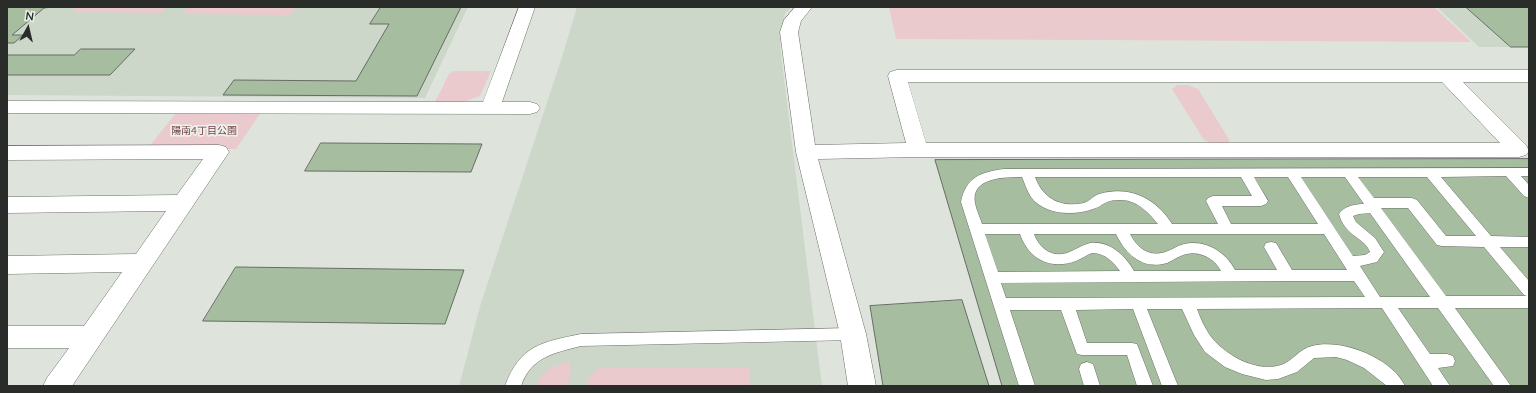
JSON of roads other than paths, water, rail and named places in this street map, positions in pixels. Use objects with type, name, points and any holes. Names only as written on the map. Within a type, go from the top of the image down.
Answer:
[{"type":"street","points":[[490,108],[527,7]]},
{"type":"street","points":[[804,7],[793,20],[789,32],[806,152],[853,334],[862,386]]},
{"type":"street","points":[[918,150],[896,76],[1529,76]]},
{"type":"street","points":[[806,152],[918,150],[1519,150],[1447,76]]},
{"type":"street","points":[[7,107],[530,108]]},
{"type":"street","points":[[7,153],[219,152],[57,386]]},
{"type":"street","points":[[7,204],[184,203]]},
{"type":"street","points":[[7,265],[142,263]]},
{"type":"street","points":[[7,337],[90,337]]},
{"type":"lane","points":[[1291,172],[1358,275],[1381,302],[1442,386]]},
{"type":"lane","points":[[1348,172],[1440,302],[1503,386]]},
{"type":"lane","points":[[1430,172],[1529,291]]},
{"type":"lane","points":[[1509,172],[1529,193]]},
{"type":"lane","points":[[1027,386],[968,202],[970,190],[978,181],[993,175],[1027,173],[1529,172]]},
{"type":"lane","points":[[1027,173],[1031,185],[1037,195],[1049,204],[1074,209],[1090,206],[1102,198],[1119,195],[1133,197],[1145,202],[1156,210],[1168,229]]},
{"type":"lane","points":[[1227,229],[1213,201],[1261,201],[1245,173]]},
{"type":"lane","points":[[1349,261],[1365,261],[1371,259],[1377,252],[1375,246],[1370,240],[1354,230],[1349,224],[1346,214],[1357,209],[1372,206],[1412,203],[1442,241],[1529,242]]},
{"type":"lane","points":[[977,229],[1328,229]]},
{"type":"lane","points":[[1025,229],[1031,246],[1037,252],[1047,257],[1058,260],[1070,257],[1085,250],[1094,248],[1103,250],[1114,255],[1121,261],[1126,267],[1130,277]]},
{"type":"lane","points":[[1121,229],[1129,247],[1136,253],[1146,258],[1159,259],[1185,249],[1203,250],[1222,260],[1231,276]]},
{"type":"lane","points":[[1272,247],[1288,276]]},
{"type":"lane","points":[[993,278],[1358,275]]},
{"type":"lane","points":[[1001,304],[1529,302]]},
{"type":"lane","points":[[1187,303],[1204,340],[1219,356],[1243,369],[1268,373],[1288,369],[1311,352],[1329,349],[1354,355],[1376,366],[1397,386]]},
{"type":"lane","points":[[1067,304],[1082,349],[1132,349],[1145,386]]},
{"type":"lane","points":[[1138,304],[1170,386]]},
{"type":"lane","points":[[513,386],[524,363],[536,353],[550,347],[581,340],[853,334]]},
{"type":"lane","points":[[1425,361],[1447,361]]},
{"type":"lane","points":[[1087,369],[1092,386]]},
{"type":"park label","name":"陽南4丁目公園","points":[[204,131]]}]
